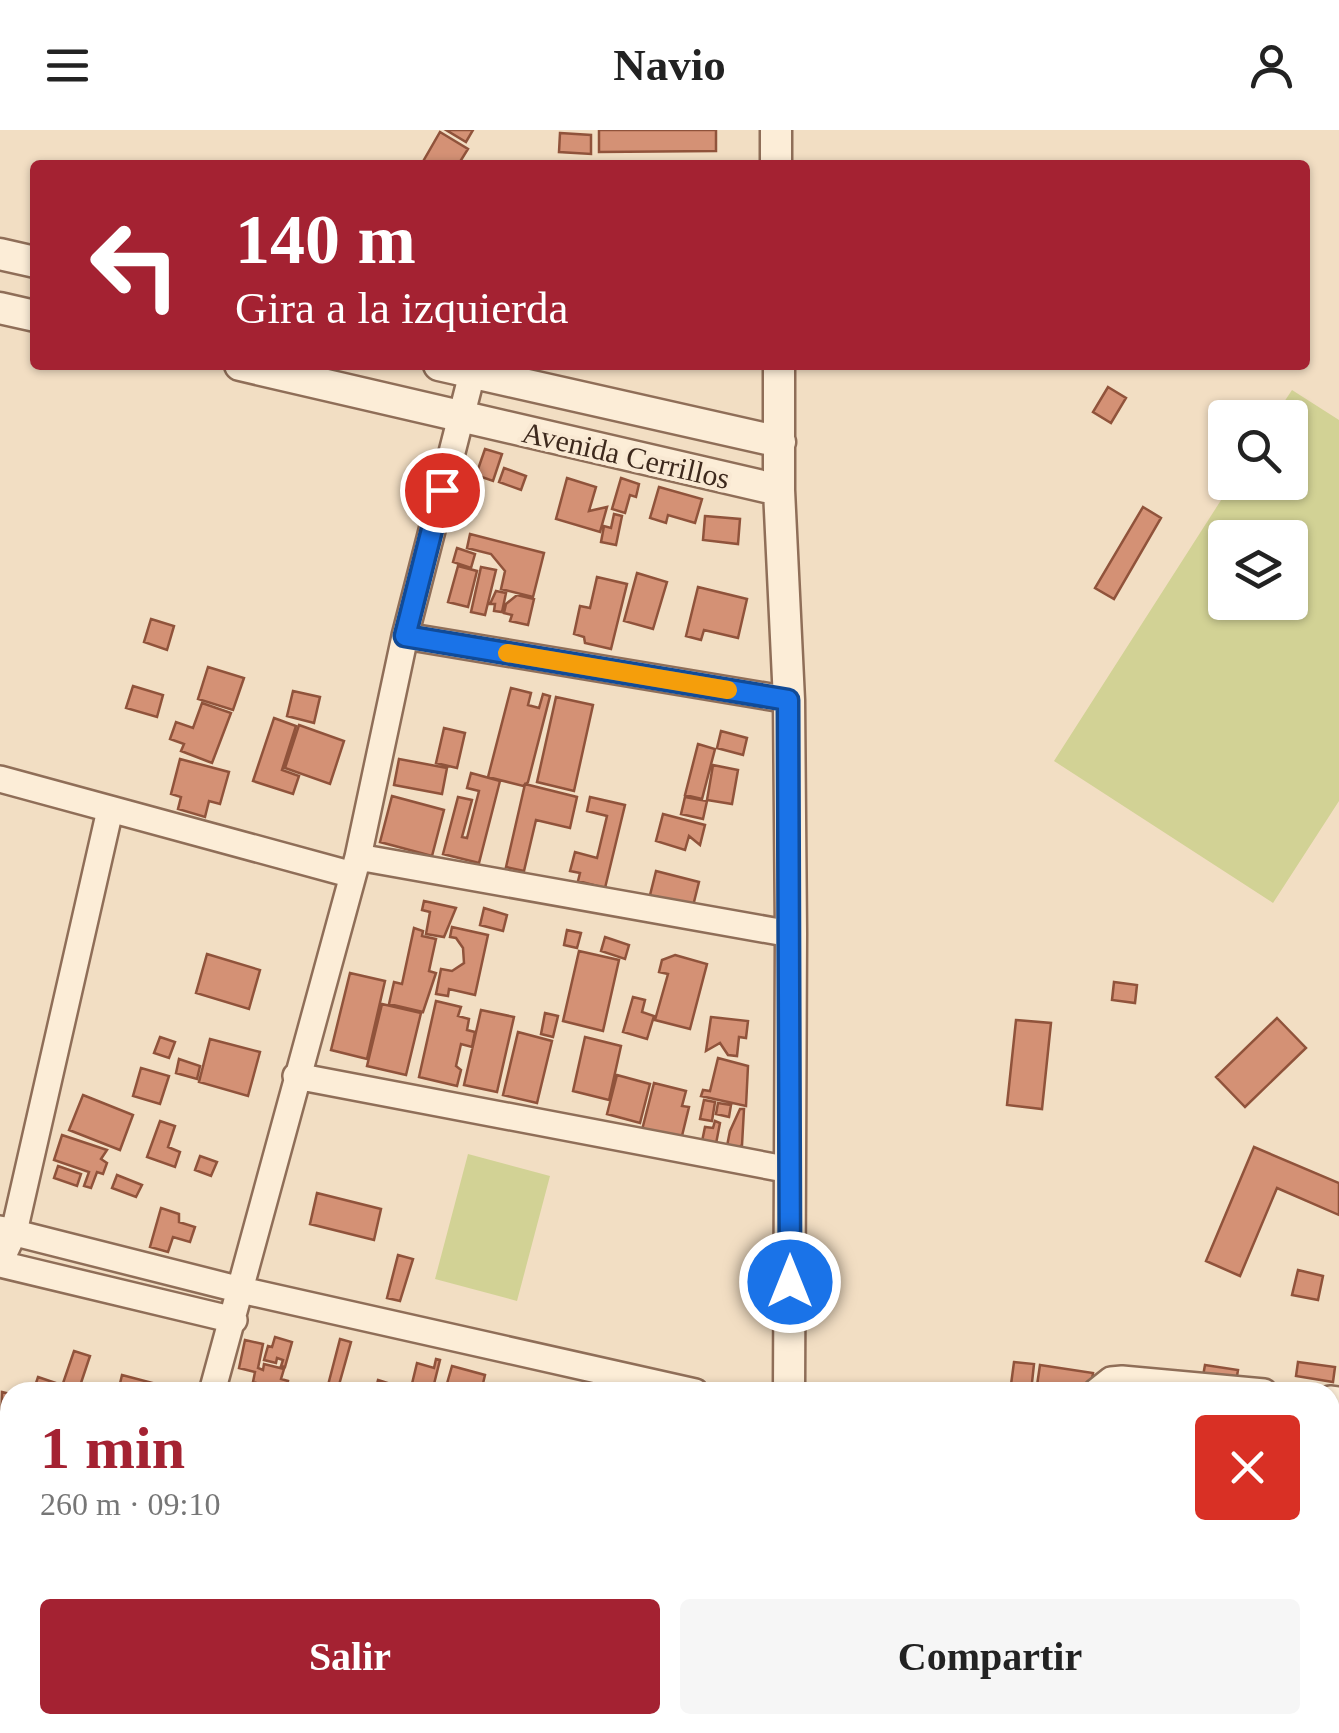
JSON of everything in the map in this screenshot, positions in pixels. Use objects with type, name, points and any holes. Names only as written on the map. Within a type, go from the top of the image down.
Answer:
[{"type":"street","points":[[776,130],[776,160]]},
{"type":"street","points":[[0,254],[30,261]]},
{"type":"street","points":[[0,308],[30,315]]},
{"type":"street","name":"Avenida Cerrillos","points":[[261,370],[779,490]]},
{"type":"street","name":"Avenida Cerrillos","points":[[457,370],[780,442]]},
{"type":"street","points":[[779,370],[791,934],[790,1382]]},
{"type":"street","points":[[215,1382],[355,866],[405,636],[472,374]]},
{"type":"street","points":[[405,636],[788,700]]},
{"type":"street","points":[[0,779],[110,810],[355,866],[791,934]]},
{"type":"street","points":[[110,810],[0,1263],[234,1320]]},
{"type":"street","points":[[296,1076],[790,1170]]},
{"type":"street","points":[[7,1231],[241,1290],[650,1382]]},
{"type":"street","points":[[1108,1382],[1155,1382]]},
{"type":"green space","points":[[1292,390],[1308,400],[1285,400]]},
{"type":"green space","points":[[1308,400],[1339,420],[1339,801],[1273,903],[1054,761],[1208,520],[1208,620],[1308,620],[1308,520],[1208,520],[1221,500],[1308,500]]},
{"type":"green space","points":[[468,1154],[550,1176],[517,1301],[435,1279]]},
{"type":"building","points":[[446,130],[473,130],[466,142]]},
{"type":"building","points":[[599,130],[716,130],[716,151],[599,152]]},
{"type":"building","points":[[440,132],[468,149],[461,160],[424,160]]},
{"type":"building","points":[[560,133],[591,135],[591,154],[559,152]]},
{"type":"building","points":[[1108,387],[1126,398],[1111,423],[1093,412]]},
{"type":"building","points":[[485,449],[502,454],[493,481],[476,475]]},
{"type":"building","points":[[504,468],[526,476],[521,490],[499,482]]},
{"type":"building","points":[[567,478],[596,487],[589,511],[607,507],[600,532],[556,519]]},
{"type":"building","points":[[621,478],[639,484],[636,497],[630,495],[625,513],[612,509]]},
{"type":"building","points":[[659,487],[702,499],[695,523],[668,515],[666,523],[650,518]]},
{"type":"building","points":[[1143,507],[1161,518],[1114,599],[1095,588]]},
{"type":"building","points":[[614,514],[622,516],[616,545],[601,542],[604,526],[611,528]]},
{"type":"building","points":[[705,516],[740,519],[738,544],[703,540]]},
{"type":"building","points":[[470,534],[544,553],[533,597],[501,589],[505,571],[491,554],[467,548]]},
{"type":"building","points":[[457,548],[475,554],[471,568],[453,562]]},
{"type":"building","points":[[458,566],[477,571],[468,607],[448,602]]},
{"type":"building","points":[[481,567],[496,570],[485,615],[471,612]]},
{"type":"building","points":[[637,573],[667,582],[653,629],[624,621]]},
{"type":"building","points":[[597,577],[627,584],[611,649],[585,643],[584,637],[574,634],[580,606],[590,608]]},
{"type":"building","points":[[698,587],[747,599],[738,638],[704,630],[701,640],[686,636]]},
{"type":"building","points":[[496,591],[506,593],[502,612],[494,611],[495,604],[490,604]]},
{"type":"building","points":[[517,595],[534,599],[528,625],[510,621],[512,615],[504,613],[506,604]]},
{"type":"building","points":[[151,619],[174,626],[167,650],[144,642]]},
{"type":"building","points":[[208,667],[244,678],[233,710],[198,699]]},
{"type":"building","points":[[133,686],[163,695],[157,717],[126,708]]},
{"type":"building","points":[[511,688],[531,693],[528,705],[539,708],[543,694],[550,696],[528,782],[523,786],[488,777]]},
{"type":"building","points":[[293,691],[320,697],[314,723],[287,716]]},
{"type":"building","points":[[556,697],[593,705],[574,791],[537,782]]},
{"type":"building","points":[[202,703],[231,713],[212,763],[181,751],[184,744],[170,739],[176,722],[193,728]]},
{"type":"building","points":[[274,718],[296,726],[282,770],[299,776],[293,794],[253,781]]},
{"type":"building","points":[[299,725],[344,741],[330,784],[285,768]]},
{"type":"building","points":[[444,728],[465,733],[457,768],[436,763]]},
{"type":"building","points":[[721,731],[747,738],[743,755],[717,748]]},
{"type":"building","points":[[698,744],[715,749],[702,799],[685,795]]},
{"type":"building","points":[[180,759],[229,772],[220,804],[209,801],[205,817],[178,809],[181,797],[171,794]]},
{"type":"building","points":[[399,759],[447,768],[442,794],[394,785]]},
{"type":"building","points":[[713,765],[738,770],[732,804],[707,800]]},
{"type":"building","points":[[471,773],[500,781],[479,863],[443,854],[458,797],[472,800],[462,837],[467,838],[479,791],[467,788]]},
{"type":"building","points":[[525,784],[577,797],[570,828],[536,820],[524,871],[506,867]]},
{"type":"building","points":[[392,796],[444,810],[432,856],[380,842]]},
{"type":"building","points":[[590,797],[625,805],[605,888],[578,881],[580,873],[570,871],[575,852],[597,858],[607,816],[587,811]]},
{"type":"building","points":[[685,797],[707,801],[703,819],[681,814]]},
{"type":"building","points":[[663,814],[705,825],[700,845],[689,836],[685,850],[656,841]]},
{"type":"building","points":[[656,871],[699,882],[693,906],[650,895]]},
{"type":"building","points":[[424,901],[456,908],[444,937],[426,934],[430,912],[422,910]]},
{"type":"building","points":[[484,908],[507,915],[503,931],[480,925]]},
{"type":"building","points":[[452,927],[488,935],[475,995],[449,989],[448,996],[436,994],[441,969],[452,971],[464,963],[463,948],[456,938],[450,937]]},
{"type":"building","points":[[414,928],[423,931],[422,936],[436,939],[429,971],[436,973],[423,1012],[389,1004],[394,982],[402,984]]},
{"type":"building","points":[[567,930],[581,933],[577,948],[564,945]]},
{"type":"building","points":[[605,937],[629,945],[625,959],[601,951]]},
{"type":"building","points":[[579,951],[619,960],[603,1031],[563,1021]]},
{"type":"building","points":[[207,954],[260,970],[249,1009],[196,993]]},
{"type":"building","points":[[675,955],[707,964],[690,1029],[655,1020],[668,974],[659,972],[662,960]]},
{"type":"building","points":[[350,973],[385,981],[367,1059],[331,1050]]},
{"type":"building","points":[[1114,982],[1137,985],[1135,1003],[1112,1000]]},
{"type":"building","points":[[633,997],[645,1000],[642,1012],[654,1016],[647,1039],[623,1032]]},
{"type":"building","points":[[436,1001],[461,1007],[458,1016],[469,1019],[467,1030],[475,1032],[472,1047],[461,1044],[457,1086],[419,1077]]},
{"type":"building","points":[[382,1004],[421,1013],[406,1075],[367,1066]]},
{"type":"building","points":[[481,1010],[514,1017],[497,1092],[464,1085]]},
{"type":"building","points":[[545,1013],[558,1016],[553,1037],[541,1034]]},
{"type":"building","points":[[711,1017],[748,1021],[746,1038],[739,1037],[737,1056],[728,1055],[720,1043],[706,1051]]},
{"type":"building","points":[[1277,1018],[1306,1048],[1245,1107],[1216,1077]]},
{"type":"building","points":[[1016,1020],[1051,1023],[1042,1109],[1007,1105]]},
{"type":"building","points":[[518,1032],[552,1041],[537,1103],[503,1095]]},
{"type":"building","points":[[160,1037],[175,1042],[169,1058],[154,1053]]},
{"type":"building","points":[[585,1037],[621,1046],[609,1100],[573,1091]]},
{"type":"building","points":[[210,1039],[260,1052],[248,1096],[199,1082]]},
{"type":"building","points":[[718,1058],[748,1066],[746,1106],[701,1096],[703,1090],[710,1091]]},
{"type":"building","points":[[179,1059],[200,1066],[197,1079],[176,1073]]},
{"type":"building","points":[[141,1068],[169,1076],[160,1104],[133,1096]]},
{"type":"building","points":[[617,1075],[650,1084],[640,1123],[607,1114]]},
{"type":"building","points":[[654,1083],[686,1091],[682,1106],[689,1107],[681,1140],[642,1130]]},
{"type":"building","points":[[83,1095],[133,1115],[120,1150],[69,1130]]},
{"type":"building","points":[[704,1100],[715,1102],[712,1121],[700,1119]]},
{"type":"building","points":[[718,1103],[731,1105],[729,1117],[716,1114]]},
{"type":"building","points":[[740,1109],[744,1109],[742,1145],[725,1156],[730,1131]]},
{"type":"building","points":[[160,1121],[175,1126],[168,1147],[180,1152],[175,1167],[147,1157]]},
{"type":"building","points":[[715,1121],[720,1123],[714,1154],[700,1151],[705,1127],[713,1128]]},
{"type":"building","points":[[62,1135],[107,1150],[101,1159],[107,1163],[103,1174],[97,1172],[91,1188],[84,1186],[89,1172],[54,1160]]},
{"type":"building","points":[[1254,1147],[1339,1183],[1339,1215],[1277,1188],[1240,1276],[1206,1261]]},
{"type":"building","points":[[200,1156],[217,1162],[211,1176],[195,1170]]},
{"type":"building","points":[[58,1166],[81,1174],[77,1186],[54,1178]]},
{"type":"building","points":[[117,1175],[142,1185],[136,1197],[112,1188]]},
{"type":"building","points":[[317,1193],[381,1209],[374,1240],[310,1224]]},
{"type":"building","points":[[161,1208],[179,1214],[179,1222],[195,1227],[190,1242],[173,1237],[168,1252],[150,1247]]},
{"type":"building","points":[[398,1255],[413,1259],[400,1301],[387,1298]]},
{"type":"building","points":[[1298,1270],[1323,1276],[1318,1300],[1292,1295]]},
{"type":"building","points":[[275,1337],[292,1342],[285,1367],[281,1366],[283,1360],[277,1358],[276,1363],[264,1360]]},
{"type":"building","points":[[340,1339],[351,1342],[340,1382],[329,1382]]},
{"type":"building","points":[[245,1340],[263,1344],[258,1368],[263,1370],[264,1364],[284,1369],[281,1379],[288,1382],[253,1382],[255,1372],[239,1368]]},
{"type":"building","points":[[74,1351],[90,1356],[81,1382],[63,1382]]},
{"type":"building","points":[[436,1359],[440,1360],[434,1382],[412,1382],[417,1363],[434,1368]]},
{"type":"building","points":[[1014,1362],[1034,1364],[1032,1382],[1011,1382]]},
{"type":"building","points":[[1298,1362],[1335,1367],[1333,1382],[1296,1376]]},
{"type":"building","points":[[1040,1365],[1093,1373],[1092,1382],[1037,1382]]},
{"type":"building","points":[[1205,1365],[1238,1370],[1236,1382],[1203,1376]]},
{"type":"building","points":[[452,1366],[485,1375],[483,1382],[447,1382]]},
{"type":"building","points":[[122,1375],[149,1382],[120,1382]]},
{"type":"slow traffic","points":[[507,653],[728,690]]},
{"type":"route","points":[[442,490],[405,636],[788,700],[790,1282]]}]
